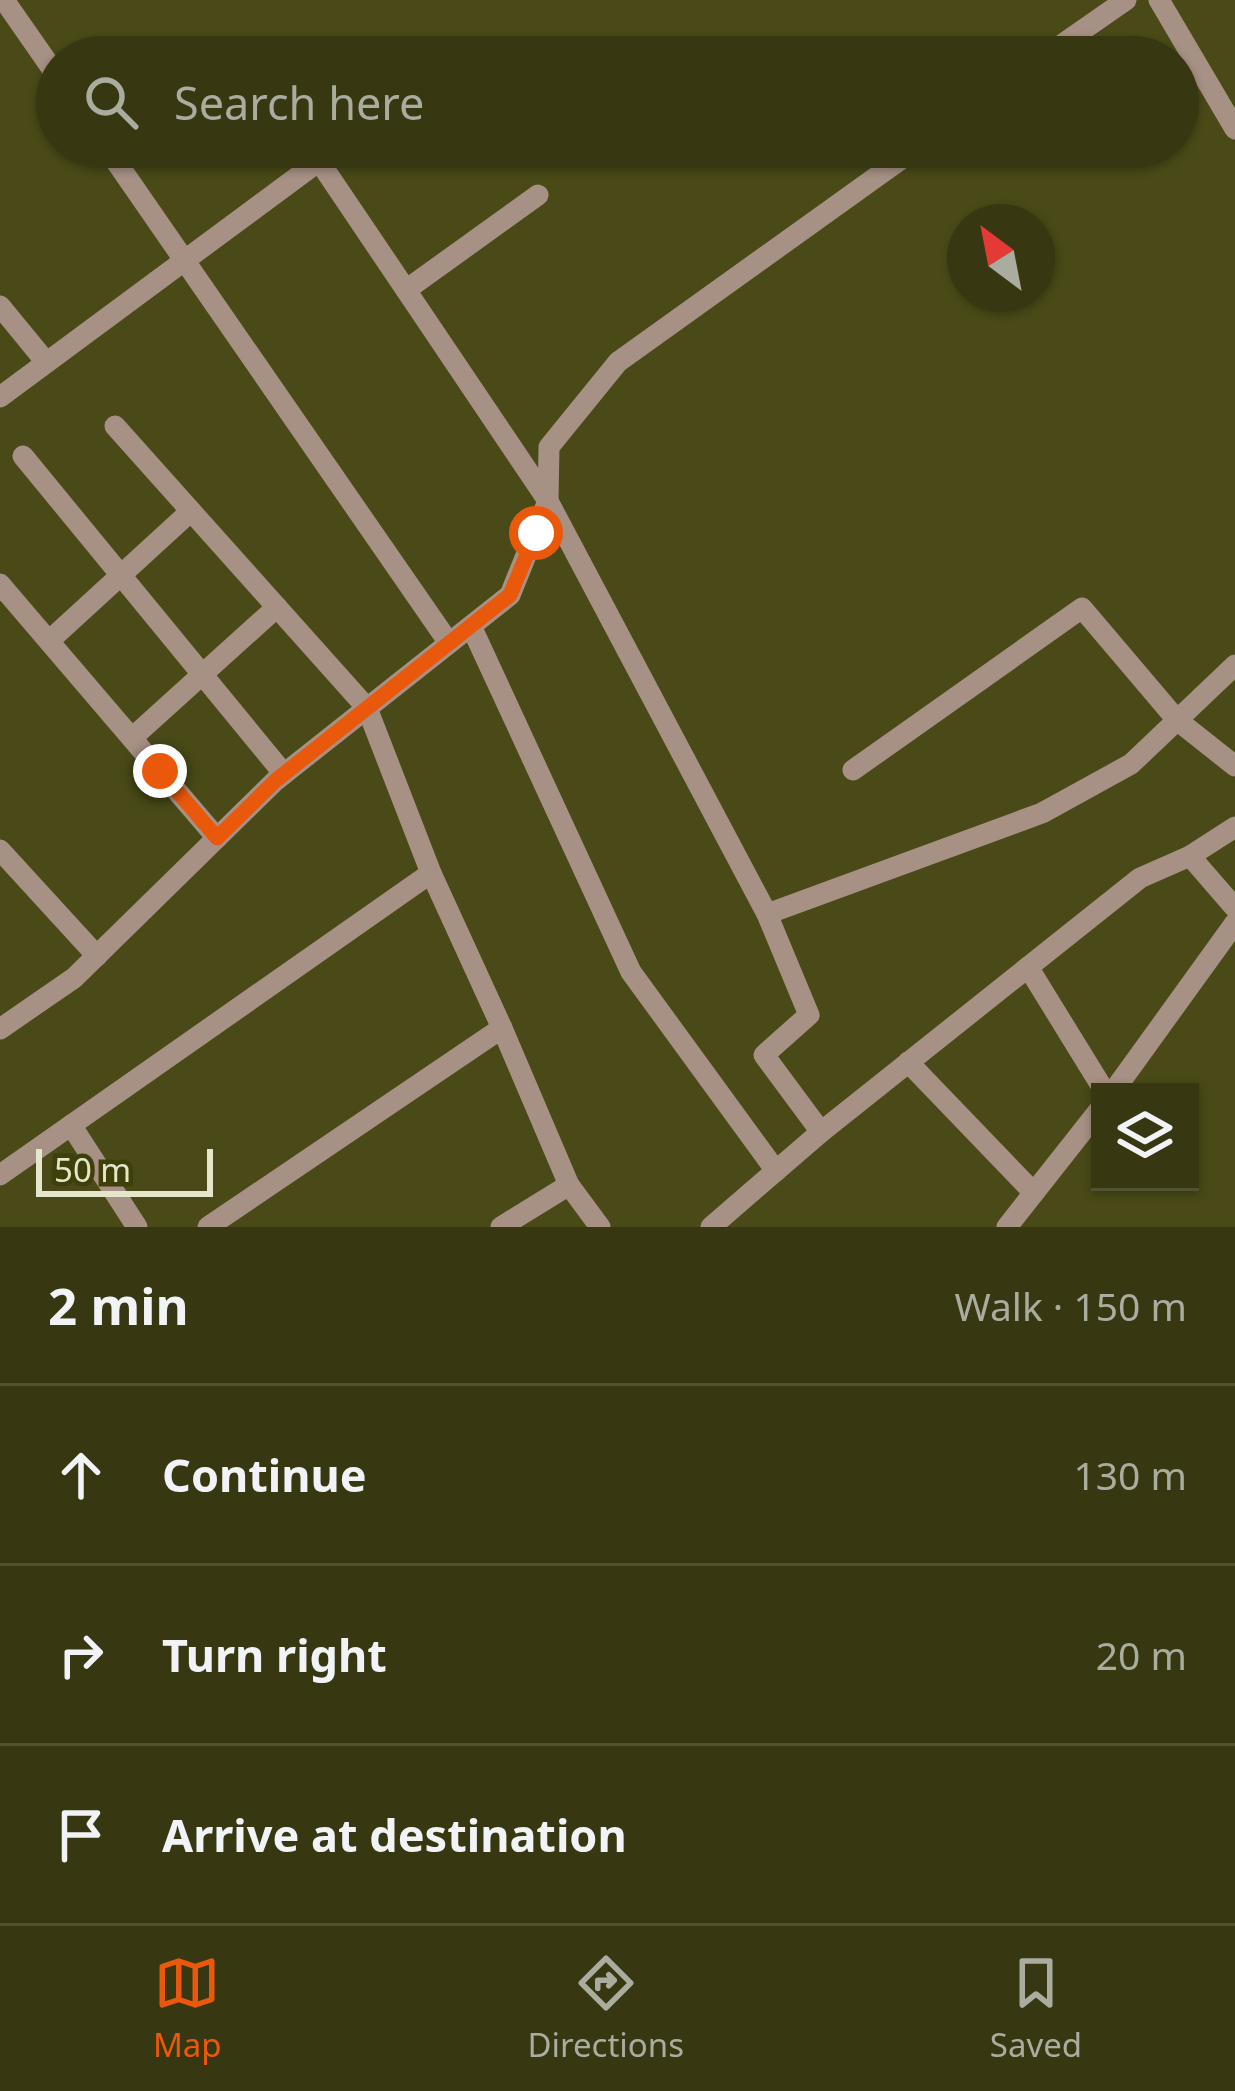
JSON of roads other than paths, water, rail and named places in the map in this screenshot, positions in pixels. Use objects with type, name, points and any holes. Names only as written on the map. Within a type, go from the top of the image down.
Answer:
[{"type":"street","points":[[4,0],[36,46]]},
{"type":"street","points":[[1074,36],[1126,0]]},
{"type":"street","points":[[1159,0],[1180,36]]},
{"type":"street","points":[[1199,68],[1235,129]]},
{"type":"street","points":[[121,168],[449,643]]},
{"type":"street","points":[[0,397],[309,168]]},
{"type":"street","points":[[324,168],[548,501],[767,914],[809,1015],[764,1054],[821,1132]]},
{"type":"street","points":[[0,1029],[97,956],[284,774],[510,595],[548,501],[549,447],[618,362],[889,168]]},
{"type":"street","points":[[406,290],[538,195]]},
{"type":"street","points":[[0,306],[46,362]]},
{"type":"street","points":[[115,426],[367,708],[430,873],[569,1185],[600,1227]]},
{"type":"street","points":[[23,456],[284,774]]},
{"type":"street","points":[[49,641],[191,511]]},
{"type":"street","points":[[0,584],[217,838]]},
{"type":"street","points":[[132,738],[277,607]]},
{"type":"street","points":[[854,770],[1082,608],[1177,721],[1235,766]]},
{"type":"street","points":[[471,626],[631,972],[776,1171]]},
{"type":"street","points":[[767,914],[1042,813],[1131,764],[1235,665]]},
{"type":"street","points":[[712,1227],[821,1132],[1140,878],[1190,856],[1235,827]]},
{"type":"street","points":[[0,850],[97,956]]},
{"type":"street","points":[[1190,856],[1235,908]]},
{"type":"street","points":[[0,1175],[430,873]]},
{"type":"street","points":[[1116,1083],[1232,935]]},
{"type":"street","points":[[1028,967],[1103,1083]]},
{"type":"street","points":[[208,1227],[502,1028]]},
{"type":"street","points":[[908,1063],[1034,1193]]},
{"type":"street","points":[[1007,1227],[1091,1120]]},
{"type":"street","points":[[70,1125],[137,1227]]},
{"type":"street","points":[[501,1227],[569,1185]]}]
